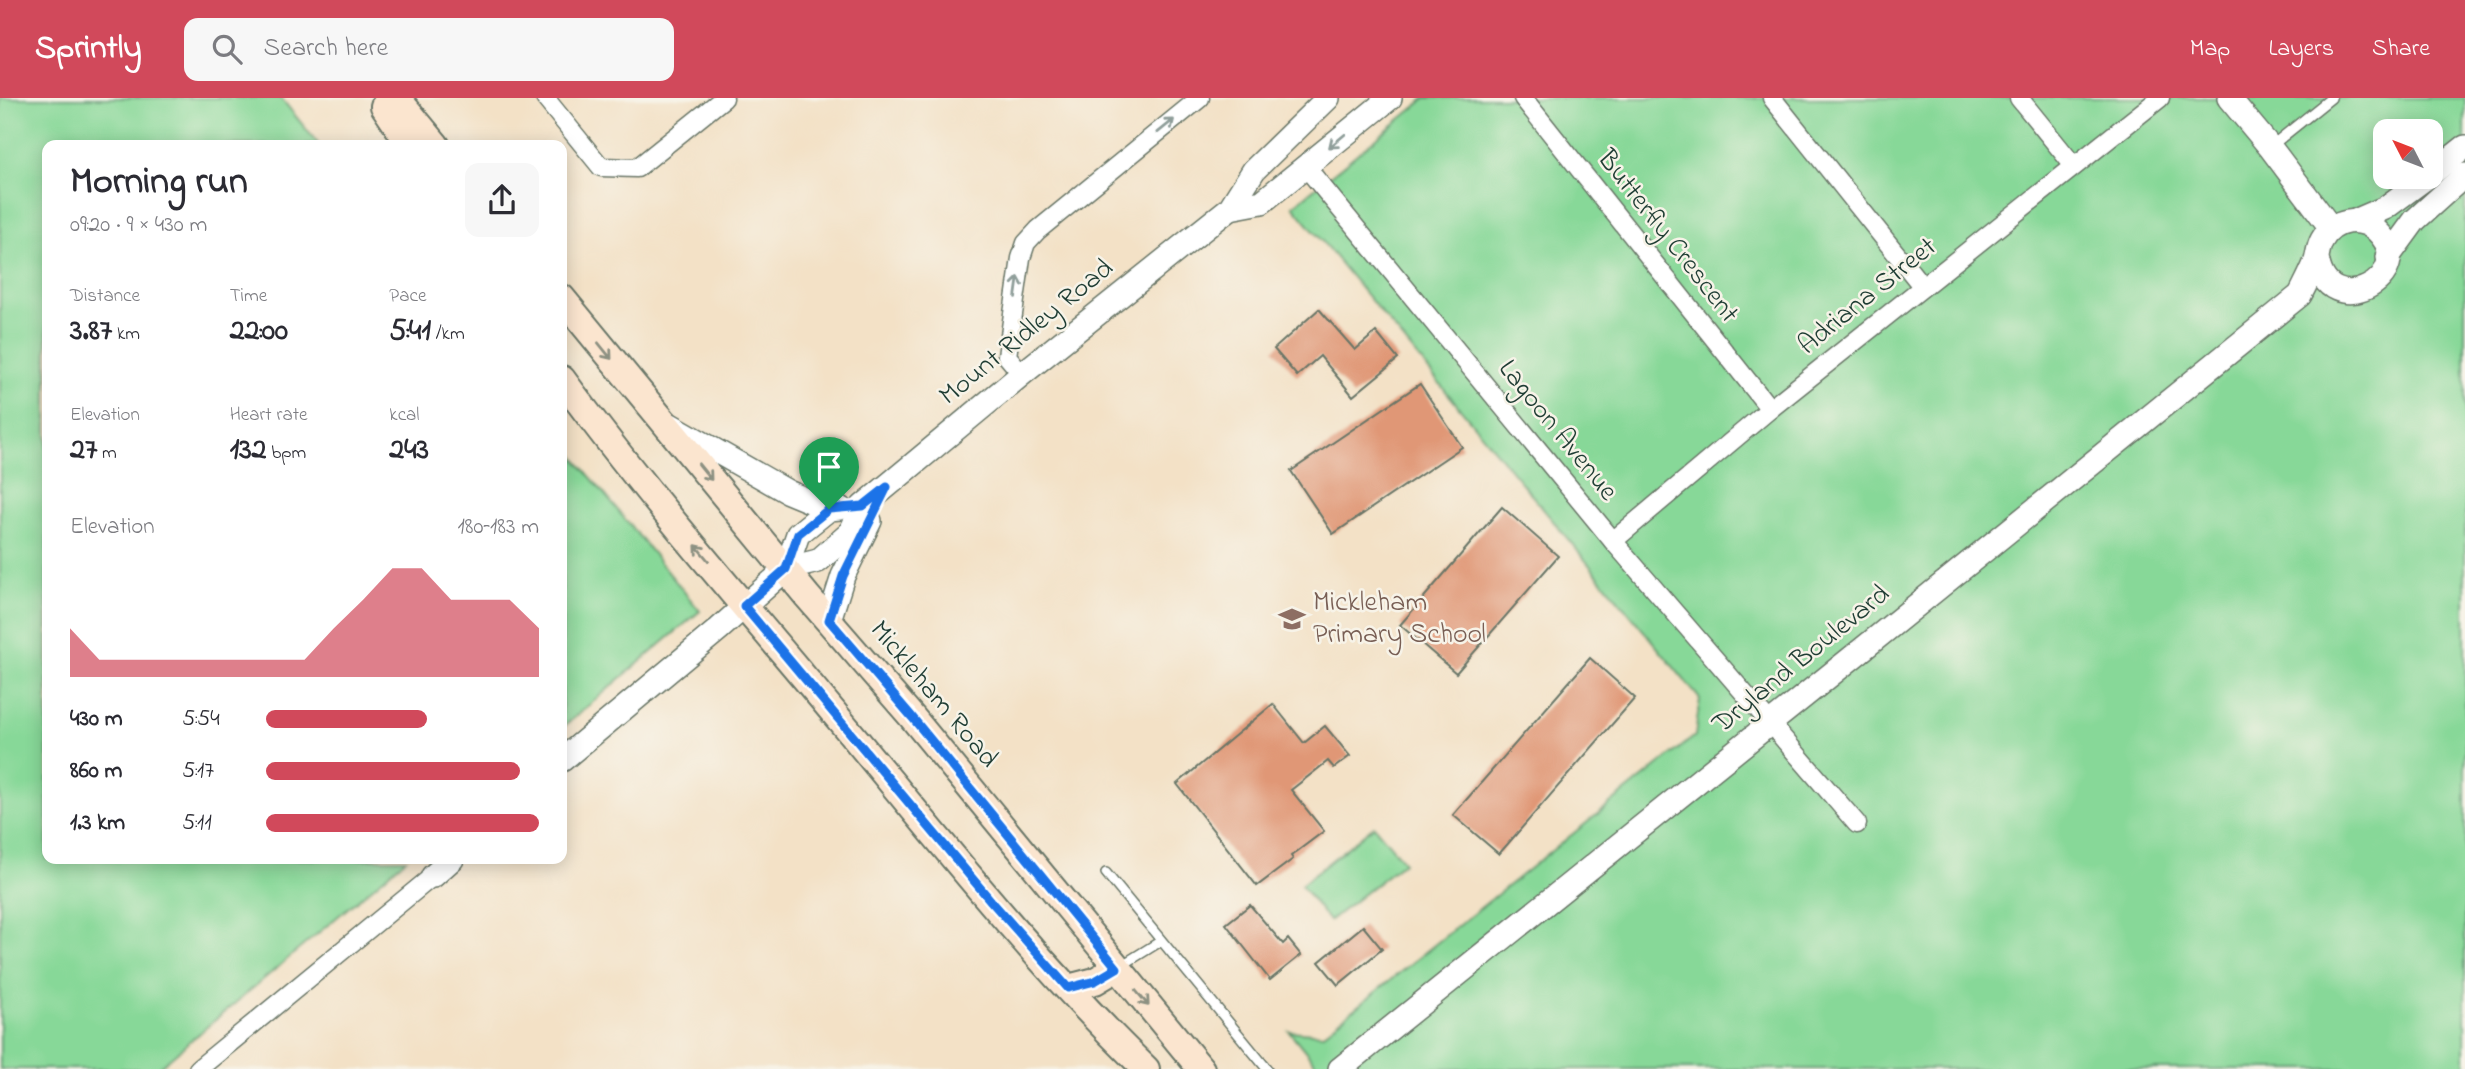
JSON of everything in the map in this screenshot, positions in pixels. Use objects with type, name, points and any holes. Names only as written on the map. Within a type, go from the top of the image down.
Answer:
[{"type":"main road","points":[[379,98],[407,140]]},
{"type":"main road","points":[[397,98],[432,140]]},
{"type":"main road","name":"Mickleham Road","points":[[567,304],[912,717],[1201,1069]]},
{"type":"main road","points":[[567,386],[595,425],[744,606],[991,901],[1068,988],[1146,1069]]},
{"type":"main road","points":[[1068,988],[1095,981],[1117,968]]},
{"type":"street","points":[[545,98],[601,167],[636,168],[724,98]]},
{"type":"street","points":[[1022,374],[1007,356],[1021,258],[1026,243],[1038,230],[1200,98]]},
{"type":"street","name":"Mount Ridley Road","points":[[567,756],[786,569],[818,561],[850,533],[863,506],[1022,374],[1230,208],[1254,170],[1328,98]]},
{"type":"street","name":"Mount Ridley Road","points":[[1230,208],[1262,202],[1390,98]]},
{"type":"street","name":"Butterfly Crescent","points":[[1523,98],[1770,409]]},
{"type":"street","points":[[1772,98],[1922,286]]},
{"type":"street","points":[[2019,98],[2074,166]]},
{"type":"street","name":"Adriana Street","points":[[1613,541],[1770,409],[2160,98]]},
{"type":"street","points":[[2229,98],[2270,147],[2331,229]]},
{"type":"street","points":[[2443,164],[2465,147]]},
{"type":"street","name":"Lagoon Avenue","points":[[1306,167],[1613,541],[1857,824]]},
{"type":"street","points":[[2388,257],[2415,220],[2465,175]]},
{"type":"street","points":[[2355,221],[2376,230],[2386,247],[2388,257],[2386,267],[2375,284],[2356,292],[2336,288],[2322,275],[2317,257],[2323,238],[2331,229],[2385,208],[2410,189]]},
{"type":"street","name":"Dryland Boulevard","points":[[1340,1069],[2300,295],[2317,257]]},
{"type":"street","name":"Dryland Boulevard","points":[[2300,295],[2336,288]]},
{"type":"street","points":[[662,419],[789,492],[829,509],[863,506]]},
{"type":"street","points":[[829,620],[843,576],[887,487]]},
{"type":"street","name":"Mount Ridley Road","points":[[786,569],[798,534],[829,509]]},
{"type":"street","points":[[198,1069],[446,864]]},
{"type":"lane","points":[[2270,147],[2331,98]]},
{"type":"lane","points":[[1106,873],[1267,1069]]},
{"type":"lane","points":[[1117,968],[1160,940]]},
{"type":"green space","points":[[0,98],[281,98],[315,140],[42,140],[42,864],[400,864],[157,1069],[0,1069]]},
{"type":"green space","points":[[1426,98],[2465,98],[2465,1069],[1320,1069],[1289,1031],[1323,1034],[1695,736],[1700,699],[1293,206]]},
{"type":"green space","points":[[567,448],[700,611],[567,724]]},
{"type":"green space","points":[[1374,826],[1404,862],[1329,921],[1301,885]]},
{"type":"building","points":[[1319,309],[1355,350],[1376,332],[1398,359],[1353,396],[1320,356],[1297,376],[1274,349]]},
{"type":"building","points":[[1420,384],[1462,447],[1333,534],[1291,471]]},
{"type":"building","points":[[1502,507],[1558,556],[1456,673],[1400,625]]},
{"type":"building","points":[[1590,658],[1635,698],[1499,854],[1453,815]]},
{"type":"building","points":[[1273,704],[1304,743],[1325,726],[1350,756],[1334,768],[1328,761],[1291,790],[1324,831],[1257,886],[1177,784]]},
{"type":"building","points":[[1250,905],[1283,944],[1288,939],[1301,955],[1270,980],[1226,924]]},
{"type":"building","points":[[1363,926],[1382,949],[1338,985],[1319,962]]},
{"type":"place","name":"Mickleham Primary School","points":[[1292,619]]},
{"type":"route","points":[[887,487],[843,576],[829,620],[1117,968],[1095,981],[1068,988],[991,901],[744,606],[786,569],[798,534],[829,509],[863,506],[887,487]]}]
